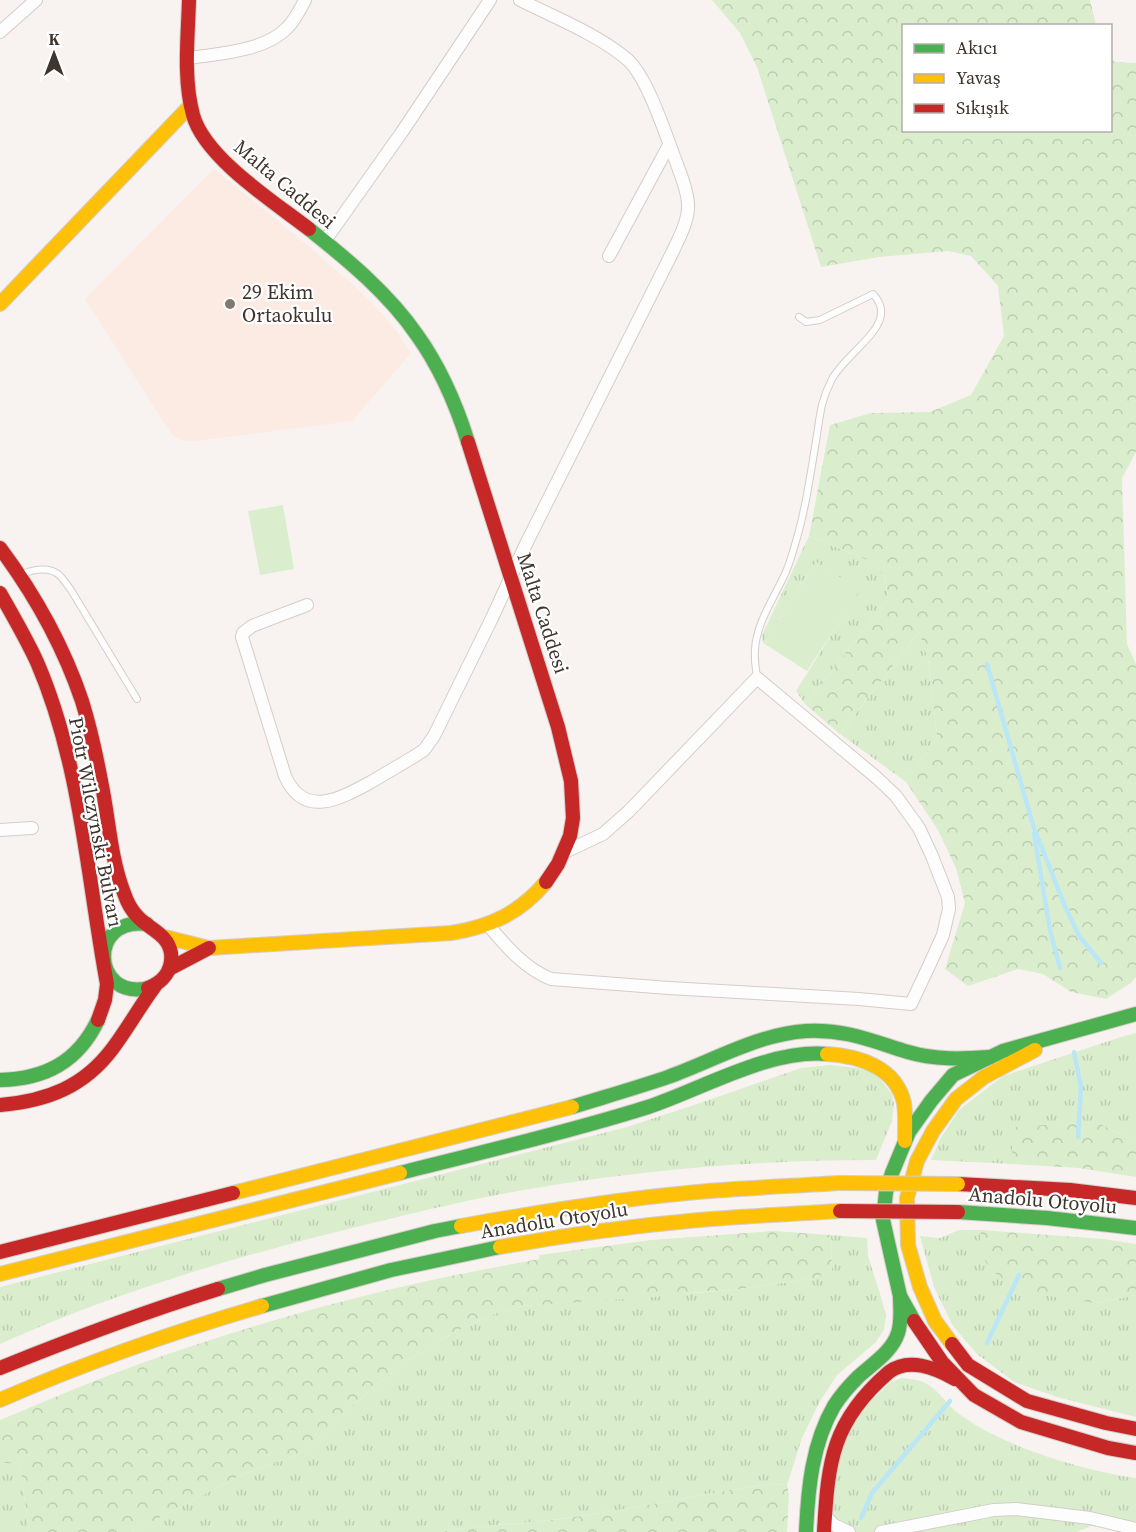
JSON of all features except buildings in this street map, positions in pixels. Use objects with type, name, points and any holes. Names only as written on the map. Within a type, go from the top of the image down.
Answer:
[{"type":"main road","points":[[0,304],[190,106],[189,0]]},
{"type":"main road","name":"Malta Caddesi","points":[[165,937],[209,948],[451,933],[488,925],[509,914],[536,894],[558,867],[571,832],[573,801],[568,766],[531,638],[462,423],[436,366],[415,332],[399,312],[360,273],[215,151],[198,128],[192,117],[190,106]]},
{"type":"main road","name":"Piotr Wilczynski Bulvarı","points":[[0,548],[44,615],[78,691],[95,752],[118,875],[130,905],[137,916],[165,937]]},
{"type":"main road","name":"Piotr Wilczynski Bulvarı","points":[[0,593],[5,608],[41,672],[64,742],[90,876],[107,984],[103,1011],[97,1026],[85,1043],[70,1057],[34,1076],[0,1080]]},
{"type":"main road","name":"Piotr Wilczynski Bulvarı","points":[[147,924],[124,925],[115,931],[107,940],[103,951],[103,962],[106,973],[123,988],[134,991],[155,986]]},
{"type":"main road","points":[[0,1105],[27,1103],[47,1097],[84,1079],[99,1065],[112,1050],[142,1002],[169,969],[170,947],[165,937]]},
{"type":"main road","name":"Malta Caddesi","points":[[169,969],[209,948]]},
{"type":"main road","points":[[806,1532],[811,1474],[818,1443],[828,1418],[850,1384],[892,1345],[897,1336],[900,1296],[883,1220],[886,1192],[909,1132],[953,1075],[1002,1051],[1136,1014]]},
{"type":"main road","points":[[0,1252],[572,1107],[668,1077],[748,1045],[780,1035],[805,1031],[830,1031],[852,1034],[933,1057],[956,1059],[990,1057]]},
{"type":"main road","points":[[1066,1033],[984,1077],[956,1099],[933,1131],[917,1161],[907,1198],[908,1245],[920,1287],[935,1321],[968,1365],[1028,1401],[1136,1429]]},
{"type":"main road","points":[[0,1274],[571,1129],[639,1110],[767,1063],[812,1052],[837,1053],[859,1058],[876,1065],[888,1074],[903,1098],[905,1141]]},
{"type":"main road","name":"Anadolu Otoyolu","points":[[0,1368],[166,1305],[265,1275],[435,1231],[526,1214],[698,1192],[839,1183],[1024,1187],[1136,1198]]},
{"type":"main road","name":"Anadolu Otoyolu","points":[[0,1400],[172,1333],[349,1281],[441,1258],[532,1241],[698,1220],[840,1211],[1024,1215],[1136,1228]]},
{"type":"main road","points":[[900,1296],[942,1362],[974,1395],[1021,1422],[1108,1448],[1136,1453]]},
{"type":"main road","points":[[824,1532],[826,1489],[832,1455],[843,1424],[862,1396],[897,1367],[932,1367],[962,1382]]},
{"type":"street","points":[[0,32],[36,0]]},
{"type":"street","points":[[188,58],[238,50],[271,40],[286,29],[305,0]]},
{"type":"street","points":[[324,242],[402,132],[490,0]]},
{"type":"street","points":[[307,605],[252,626],[243,633],[242,637],[289,785],[302,798],[317,802],[346,796],[415,756],[434,736],[686,222],[687,194],[646,86],[638,72],[606,44],[520,0]]},
{"type":"street","points":[[609,256],[669,145]]},
{"type":"street","points":[[488,925],[517,957],[541,975],[552,979],[910,1004],[943,935],[949,909],[948,897],[919,828],[896,796],[758,678],[629,811],[603,834],[565,852]]},
{"type":"street","points":[[0,830],[32,828]]},
{"type":"street","points":[[881,1532],[994,1510],[1016,1509],[1090,1518],[1136,1529]]},
{"type":"street","points":[[825,1516],[834,1525],[849,1532]]},
{"type":"lane","points":[[758,678],[755,663],[758,632],[794,549],[802,518],[819,412],[824,396],[833,376],[874,330],[880,320],[881,309],[880,302],[873,294],[820,320],[806,322],[799,317]]},
{"type":"lane","points":[[20,576],[29,571],[41,569],[58,574],[71,590],[137,699]]},
{"type":"shaded area","name":"29 Ekim Ortaokulu","points":[[214,169],[358,289],[395,329],[411,353],[352,421],[194,441],[177,438],[172,435],[85,299]]},
{"type":"green space","points":[[712,0],[1090,0],[1096,24],[902,24],[902,132],[1112,132],[1112,60],[1115,62],[1136,63],[1136,452],[1122,478],[1127,644],[1136,664],[1136,977],[1131,983],[1106,999],[1071,992],[1043,974],[1018,969],[968,986],[945,969],[965,903],[956,868],[938,830],[906,782],[937,737],[928,659],[919,632],[840,734],[805,704],[888,600],[885,577],[870,561],[809,536],[830,425],[871,413],[930,412],[971,395],[1004,336],[998,286],[971,256],[948,251],[879,257],[821,267],[757,67],[740,33]]},
{"type":"green space","points":[[283,505],[294,569],[260,575],[248,511]]},
{"type":"green space","points":[[809,536],[870,561],[885,577],[888,600],[805,704],[796,691],[859,590],[816,562],[763,643],[762,635]]},
{"type":"green space","points":[[816,562],[860,590],[807,671],[763,643]]},
{"type":"green space","points":[[919,632],[928,659],[937,737],[906,782],[840,734]]},
{"type":"green space","points":[[1136,1033],[1136,1139],[1130,1139],[1096,1122],[1012,1128],[1012,1164],[931,1160],[940,1139],[959,1110],[1003,1076]]},
{"type":"green space","points":[[830,1065],[858,1068],[875,1073],[892,1094],[894,1104],[892,1121],[876,1160],[743,1164],[655,1172],[568,1183],[481,1198],[352,1228],[218,1264],[129,1293],[0,1344],[0,1287],[627,1127],[801,1068]]},
{"type":"green space","points":[[1096,1122],[1130,1139],[1136,1139],[1136,1177],[1079,1168],[1012,1164],[1012,1127]]},
{"type":"green space","points":[[959,1230],[981,1230],[980,1252],[1095,1303],[1136,1295],[1136,1417],[1057,1397],[1014,1382],[977,1354],[953,1326],[934,1287],[920,1236],[940,1238]]},
{"type":"green space","points":[[981,1230],[1103,1239],[1136,1244],[1136,1295],[1095,1303],[1022,1292],[992,1271],[979,1252]]},
{"type":"green space","points":[[773,1231],[831,1235],[832,1272],[810,1279],[733,1290],[521,1306],[494,1314],[454,1332],[401,1365],[348,1409],[307,1449],[287,1459],[241,1475],[132,1532],[29,1532],[20,1464],[0,1463],[0,1420],[144,1362],[267,1322],[406,1286],[539,1259],[539,1255],[651,1240]]},
{"type":"green space","points":[[831,1235],[867,1238],[868,1256],[886,1316],[884,1330],[875,1343],[837,1375],[819,1403],[802,1438],[787,1485],[769,1484],[586,1515],[440,1532],[132,1532],[241,1475],[287,1459],[307,1449],[348,1409],[401,1365],[454,1332],[494,1314],[521,1306],[733,1290],[810,1279],[832,1271]]},
{"type":"green space","points":[[902,1378],[917,1380],[929,1385],[952,1408],[974,1424],[1031,1451],[1074,1465],[1136,1478],[1136,1531],[1091,1526],[1077,1532],[831,1532],[830,1514],[840,1454],[851,1427],[869,1403],[891,1382]]},
{"type":"green space","points":[[0,1463],[20,1464],[29,1532],[0,1532]]},
{"type":"green space","points":[[769,1484],[787,1485],[789,1495],[787,1532],[440,1532],[545,1521]]},
{"type":"waterway","points":[[987,664],[1033,825],[1079,936],[1101,963]]},
{"type":"waterway","points":[[1034,834],[1050,930],[1060,968]]},
{"type":"waterway","points":[[1074,1052],[1081,1087],[1078,1137]]},
{"type":"waterway","points":[[987,1343],[1019,1275]]},
{"type":"waterway","points":[[861,1518],[872,1493],[950,1401]]},
{"type":"traffic: fast","points":[[309,229],[367,278],[406,320],[440,373],[453,400],[468,442]]},
{"type":"traffic: fast","points":[[147,924],[128,925],[114,932],[106,944],[104,958],[107,971],[116,982],[129,989],[148,988]]},
{"type":"traffic: fast","points":[[914,1321],[900,1296],[883,1220],[886,1192],[892,1173],[909,1132],[931,1101],[953,1075],[1003,1051],[1136,1014]]},
{"type":"traffic: fast","points":[[0,1080],[31,1076],[46,1072],[58,1065],[81,1047],[98,1020]]},
{"type":"traffic: fast","points":[[572,1107],[668,1077],[753,1043],[788,1033],[834,1032],[938,1058],[990,1057]]},
{"type":"traffic: fast","points":[[400,1173],[555,1134],[648,1107],[759,1064],[805,1054],[827,1054]]},
{"type":"traffic: fast","points":[[958,1212],[1047,1218],[1136,1228]]},
{"type":"traffic: fast","points":[[218,1289],[461,1226]]},
{"type":"traffic: fast","points":[[262,1306],[391,1270],[500,1247]]},
{"type":"traffic: fast","points":[[806,1532],[813,1467],[821,1436],[834,1406],[845,1391],[886,1352],[895,1340],[900,1324],[900,1296]]},
{"type":"traffic: slow","points":[[0,304],[190,106]]},
{"type":"traffic: slow","points":[[165,937],[209,948],[451,933],[479,927],[503,917],[526,902],[546,882]]},
{"type":"traffic: slow","points":[[952,1344],[935,1321],[920,1287],[908,1245],[907,1198],[917,1161],[933,1131],[956,1099],[984,1077],[1035,1050]]},
{"type":"traffic: slow","points":[[827,1054],[863,1061],[885,1072],[893,1080],[904,1103],[905,1141]]},
{"type":"traffic: slow","points":[[233,1193],[572,1107]]},
{"type":"traffic: slow","points":[[0,1274],[400,1173]]},
{"type":"traffic: slow","points":[[461,1226],[579,1206],[667,1195],[839,1183]]},
{"type":"traffic: slow","points":[[839,1183],[958,1184]]},
{"type":"traffic: slow","points":[[500,1247],[674,1222],[840,1211]]},
{"type":"traffic: slow","points":[[0,1400],[130,1349],[262,1306]]},
{"type":"traffic: jam","points":[[189,0],[188,87],[193,115],[200,131],[211,147],[242,178],[309,229]]},
{"type":"traffic: jam","points":[[468,442],[558,727],[571,781],[573,818],[570,836],[558,864],[546,882]]},
{"type":"traffic: jam","points":[[0,548],[47,621],[82,701],[97,761],[116,866],[126,900],[142,921],[162,936],[169,946],[171,953],[169,970],[162,979],[148,988]]},
{"type":"traffic: jam","points":[[0,593],[37,662],[64,740],[81,821],[107,984],[105,1000],[98,1020]]},
{"type":"traffic: jam","points":[[169,969],[209,948]]},
{"type":"traffic: jam","points":[[0,1105],[49,1095],[63,1090],[90,1073],[113,1048],[155,986]]},
{"type":"traffic: jam","points":[[958,1184],[1070,1190],[1136,1198]]},
{"type":"traffic: jam","points":[[0,1252],[233,1193]]},
{"type":"traffic: jam","points":[[840,1211],[958,1212]]},
{"type":"traffic: jam","points":[[0,1368],[108,1326],[218,1289]]},
{"type":"traffic: jam","points":[[914,1321],[942,1362],[974,1395],[1021,1422],[1108,1448],[1136,1453]]},
{"type":"traffic: jam","points":[[952,1344],[968,1365],[1027,1401],[1136,1429]]},
{"type":"traffic: jam","points":[[824,1532],[831,1463],[837,1444],[844,1425],[870,1390],[889,1372],[905,1365],[931,1368],[955,1379]]},
{"type":"place","name":"29 Ekim Ortaokulu","points":[[230,304]]}]
